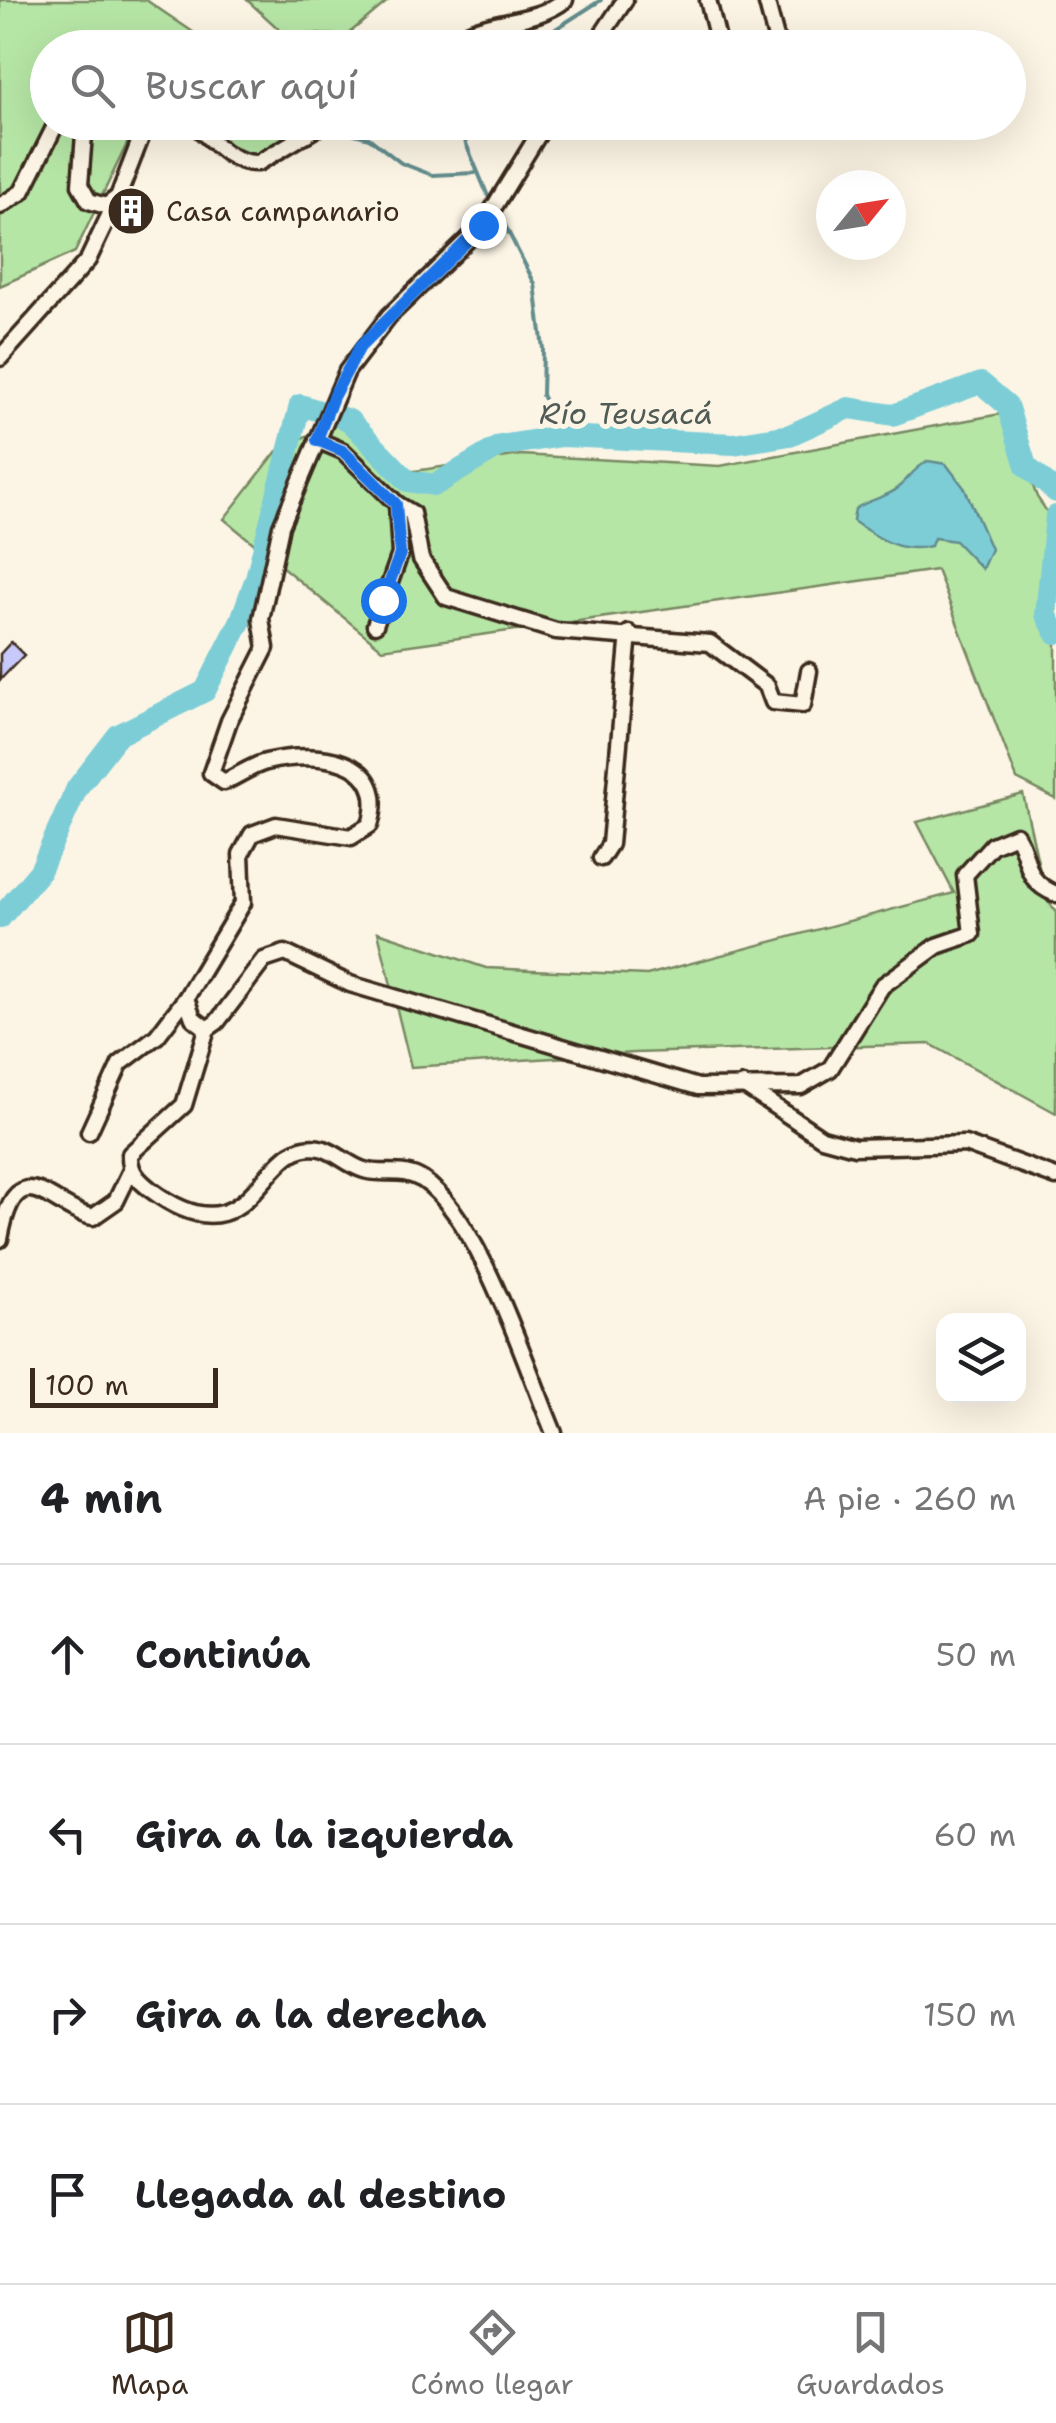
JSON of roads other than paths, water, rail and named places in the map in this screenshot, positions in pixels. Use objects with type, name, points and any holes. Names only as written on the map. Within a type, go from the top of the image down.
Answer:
[{"type":"street","points":[[468,30],[543,14],[565,0]]},
{"type":"street","points":[[605,30],[625,0]]},
{"type":"street","points":[[708,0],[716,30]]},
{"type":"street","points":[[766,0],[774,30]]},
{"type":"street","points":[[0,206],[22,192],[48,140]]},
{"type":"street","points":[[84,140],[83,193],[98,206],[118,197]]},
{"type":"street","points":[[0,358],[88,260],[140,140]]},
{"type":"street","points":[[212,140],[233,159],[246,163],[258,162],[296,140]]},
{"type":"street","points":[[89,1132],[120,1064],[157,1036],[186,998],[242,903],[241,854],[252,834],[276,825],[351,837],[370,825],[376,798],[369,779],[350,765],[300,758],[266,762],[224,782],[211,772],[229,721],[266,648],[262,618],[272,558],[296,482],[333,397],[360,347],[483,225],[535,140]]},
{"type":"street","points":[[317,440],[343,451],[396,504],[412,513],[420,559],[446,597],[556,631],[629,633],[710,643],[767,686],[774,702],[803,706],[810,671]]},
{"type":"street","points":[[375,626],[400,554],[396,504]]},
{"type":"street","points":[[601,858],[610,844],[629,633]]},
{"type":"street","points":[[0,1238],[8,1206],[25,1192],[49,1192],[80,1215],[93,1217],[116,1201],[132,1170],[130,1154],[137,1144],[184,1105],[208,1029],[227,1015],[264,960],[285,953],[311,962],[350,984],[698,1087],[801,1086],[830,1069],[882,986],[937,946],[972,934],[965,875],[992,845],[1016,836],[1023,846],[1024,865],[1033,878],[1056,894]]},
{"type":"street","points":[[186,998],[192,1018],[208,1029]]},
{"type":"street","points":[[742,1084],[822,1138],[855,1147],[964,1144],[1056,1177]]},
{"type":"street","points":[[132,1170],[173,1208],[216,1216],[236,1208],[260,1189],[283,1158],[304,1148],[322,1149],[362,1170],[405,1171],[420,1178],[456,1214],[481,1254],[554,1433]]},
{"type":"water","points":[[928,461],[946,464],[965,489],[991,549],[982,569],[955,541],[934,538],[931,546],[909,548],[880,538],[853,521],[855,509],[894,491]]},
{"type":"waterway","points":[[554,30],[601,0]]},
{"type":"waterway","points":[[372,140],[401,163],[432,175],[475,173]]},
{"type":"waterway","points":[[465,140],[490,201]]},
{"type":"waterway","points":[[496,208],[535,284],[543,349],[542,395],[562,436]]},
{"type":"waterway","name":"Río Teusacá","points":[[0,918],[40,871],[77,788],[118,735],[205,691],[241,620],[256,578],[300,405],[349,420],[408,481],[435,485],[500,446],[562,436],[734,444],[790,435],[849,408],[893,415],[981,383],[1007,405],[1026,466],[1056,492]]},
{"type":"waterway","name":"Río Teusacá","points":[[1056,516],[1046,614],[1056,633]]},
{"type":"place","name":"Casa campanario","points":[[131,211]]}]
